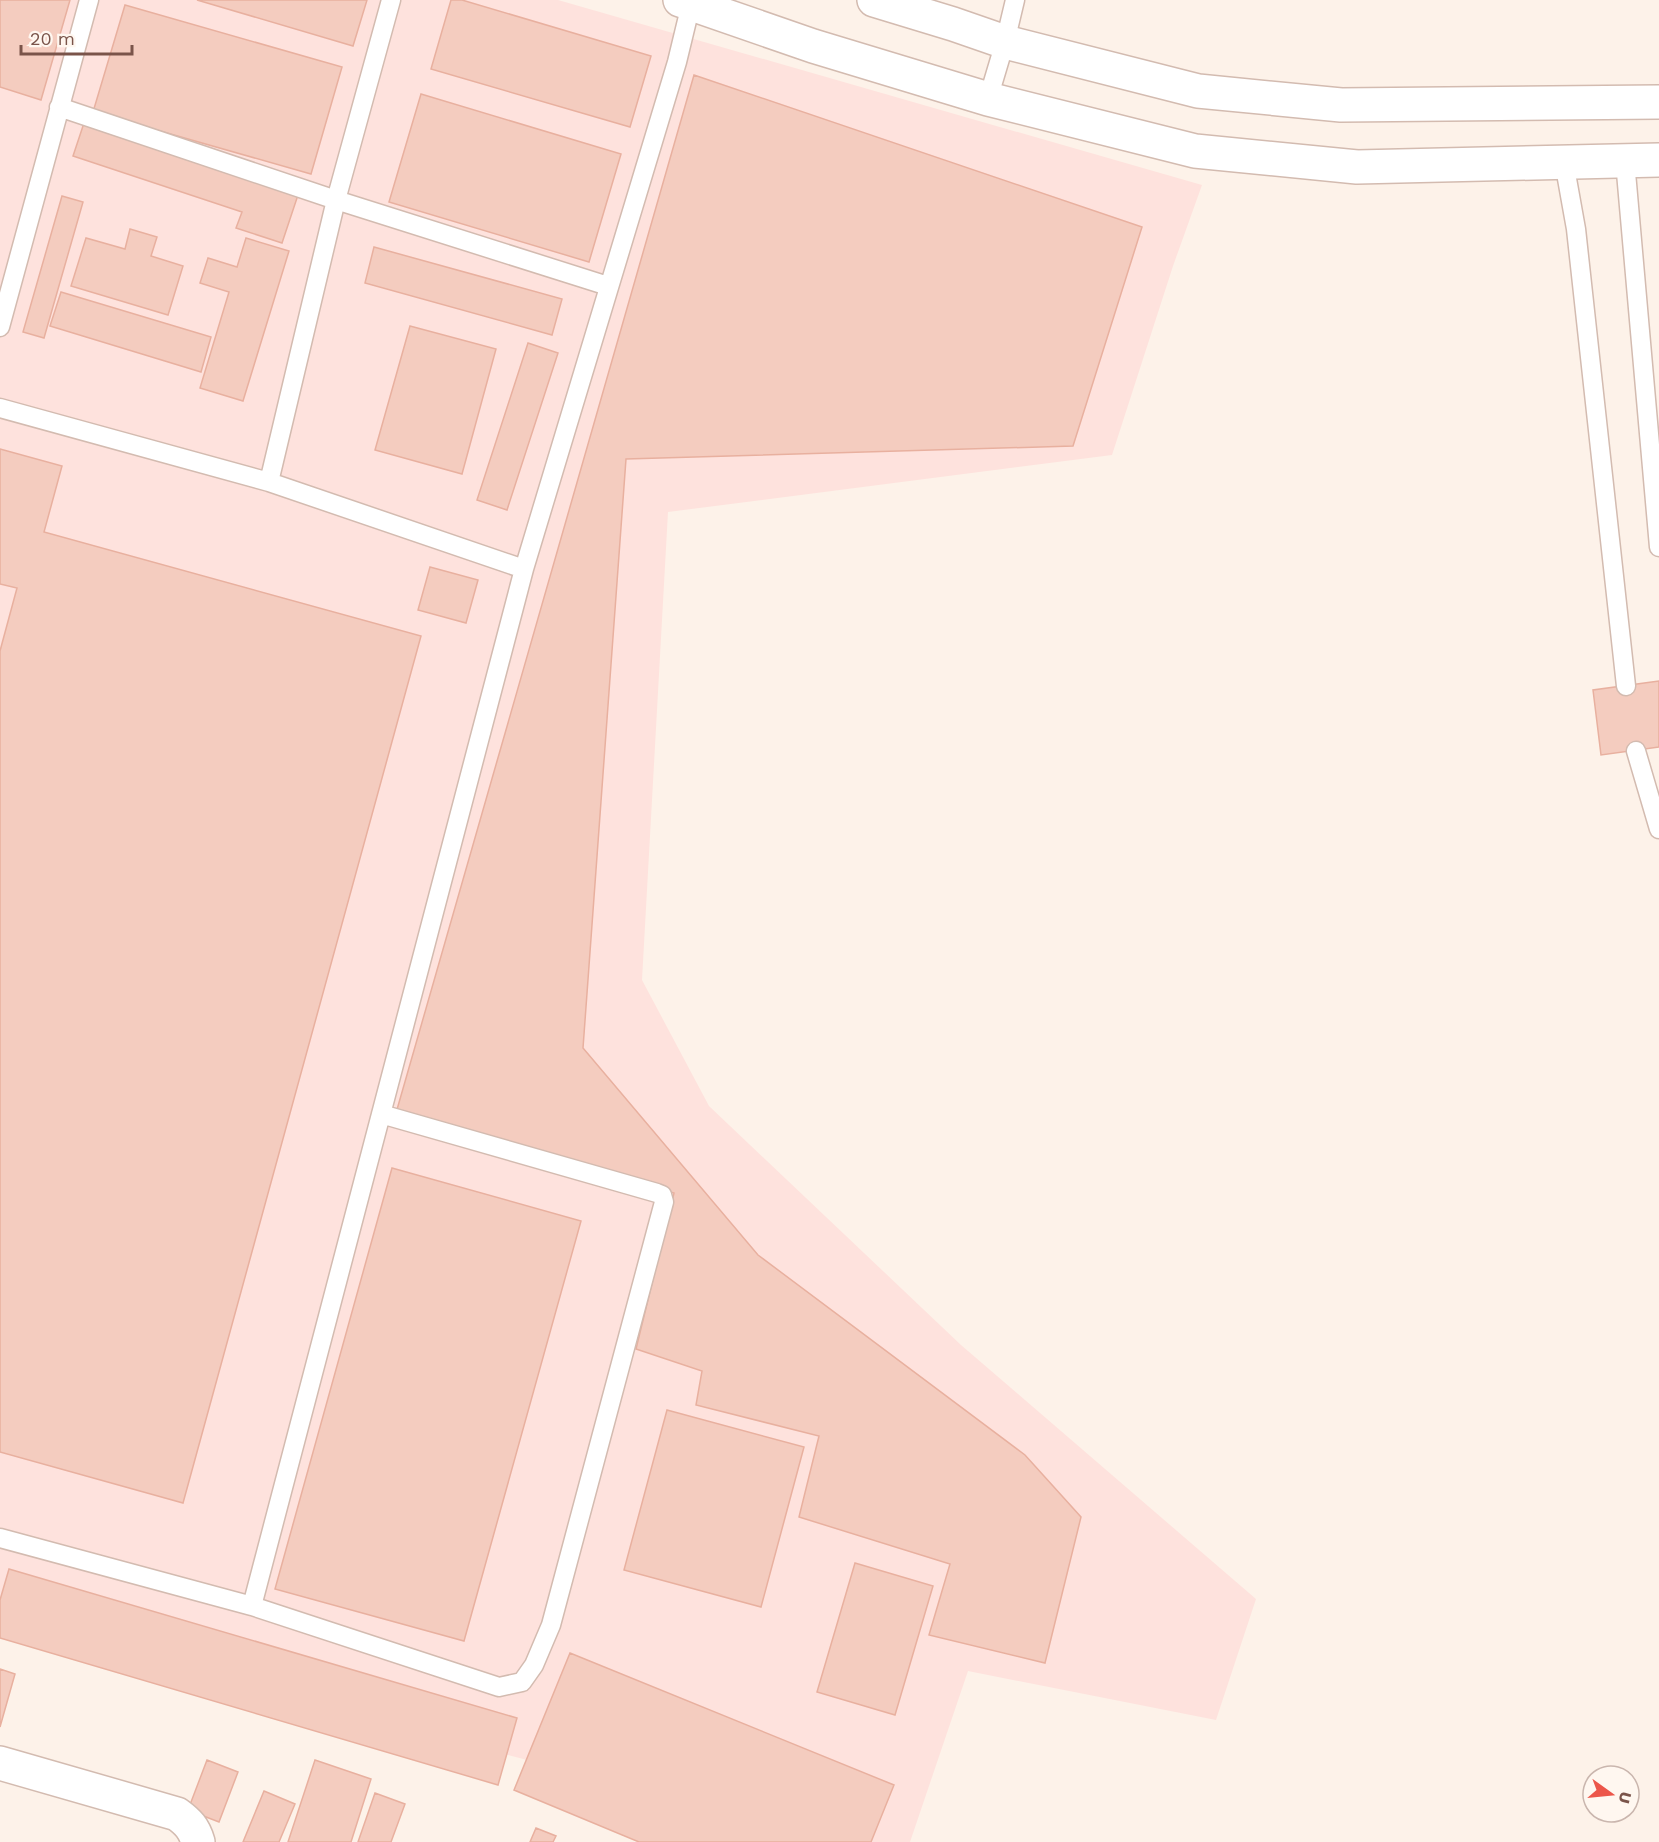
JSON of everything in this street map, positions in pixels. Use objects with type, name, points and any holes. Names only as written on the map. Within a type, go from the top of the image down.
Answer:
[{"type":"street","points":[[874,0],[1005,42],[1198,91],[1341,105],[1659,102]]},
{"type":"street","points":[[686,2],[813,46],[988,99],[1195,151],[1357,166],[1659,160]]},
{"type":"street","points":[[0,1763],[177,1814],[190,1824],[198,1842]]},
{"type":"lane","points":[[0,327],[89,0]]},
{"type":"lane","points":[[269,482],[336,200],[391,0]]},
{"type":"lane","points":[[988,99],[1015,0]]},
{"type":"lane","points":[[252,1606],[524,569],[677,62],[686,2]]},
{"type":"lane","points":[[59,107],[336,200],[608,286]]},
{"type":"lane","points":[[1625,161],[1659,547]]},
{"type":"lane","points":[[1564,162],[1576,229],[1626,686]]},
{"type":"lane","points":[[0,408],[269,482],[524,569]]},
{"type":"lane","points":[[1636,751],[1659,829]]},
{"type":"lane","points":[[0,1538],[252,1606],[499,1687],[522,1682],[534,1665],[551,1625],[664,1202],[662,1196],[657,1193],[381,1114]]},
{"type":"shaded area","points":[[0,0],[558,0],[1202,185],[1173,266],[1112,455],[668,512],[642,980],[709,1106],[961,1345],[1256,1599],[1216,1720],[968,1671],[910,1842],[841,1842],[0,1622]]},
{"type":"building","points":[[0,0],[70,0],[41,100],[0,87]]},
{"type":"building","points":[[197,0],[367,0],[353,46]]},
{"type":"building","points":[[451,0],[462,0],[651,56],[630,127],[431,69]]},
{"type":"building","points":[[125,5],[342,67],[311,174],[93,112]]},
{"type":"building","points":[[694,75],[1142,227],[1073,446],[626,459],[583,1048],[758,1255],[1025,1455],[1081,1517],[1045,1663],[929,1635],[950,1564],[799,1517],[819,1436],[696,1405],[702,1371],[636,1349],[674,1193],[396,1113]]},
{"type":"building","points":[[421,94],[621,154],[589,262],[389,202]]},
{"type":"building","points":[[85,120],[299,192],[282,243],[236,228],[242,212],[73,156]]},
{"type":"building","points":[[62,196],[83,202],[44,338],[23,332]]},
{"type":"building","points":[[130,229],[157,237],[151,256],[183,266],[168,315],[71,286],[86,238],[125,249]]},
{"type":"building","points":[[246,238],[289,251],[243,401],[200,388],[229,292],[200,283],[208,258],[237,267]]},
{"type":"building","points":[[374,247],[562,299],[552,335],[365,283]]},
{"type":"building","points":[[61,292],[211,337],[201,372],[50,326]]},
{"type":"building","points":[[410,326],[496,349],[462,474],[375,450]]},
{"type":"building","points":[[528,343],[558,353],[507,510],[477,500]]},
{"type":"building","points":[[0,449],[62,466],[44,532],[421,636],[183,1503],[0,1452],[0,651],[17,588],[0,584]]},
{"type":"building","points":[[430,567],[478,580],[466,623],[418,610]]},
{"type":"building","points":[[1659,681],[1659,747],[1601,755],[1593,690]]},
{"type":"building","points":[[392,1168],[581,1221],[464,1641],[275,1589]]},
{"type":"building","points":[[667,1410],[804,1447],[761,1607],[624,1570]]},
{"type":"building","points":[[855,1563],[933,1586],[895,1715],[817,1692]]},
{"type":"building","points":[[9,1569],[517,1718],[498,1785],[0,1638],[0,1600]]},
{"type":"building","points":[[570,1653],[894,1785],[871,1842],[639,1842],[514,1790]]},
{"type":"building","points":[[0,1669],[15,1674],[0,1727]]},
{"type":"building","points":[[207,1760],[238,1772],[219,1822],[188,1810]]},
{"type":"building","points":[[315,1760],[371,1779],[351,1842],[288,1842]]},
{"type":"building","points":[[264,1791],[295,1804],[279,1842],[243,1842]]},
{"type":"building","points":[[375,1793],[405,1804],[391,1842],[358,1842]]},
{"type":"building","points":[[536,1828],[556,1836],[553,1842],[530,1842]]}]
